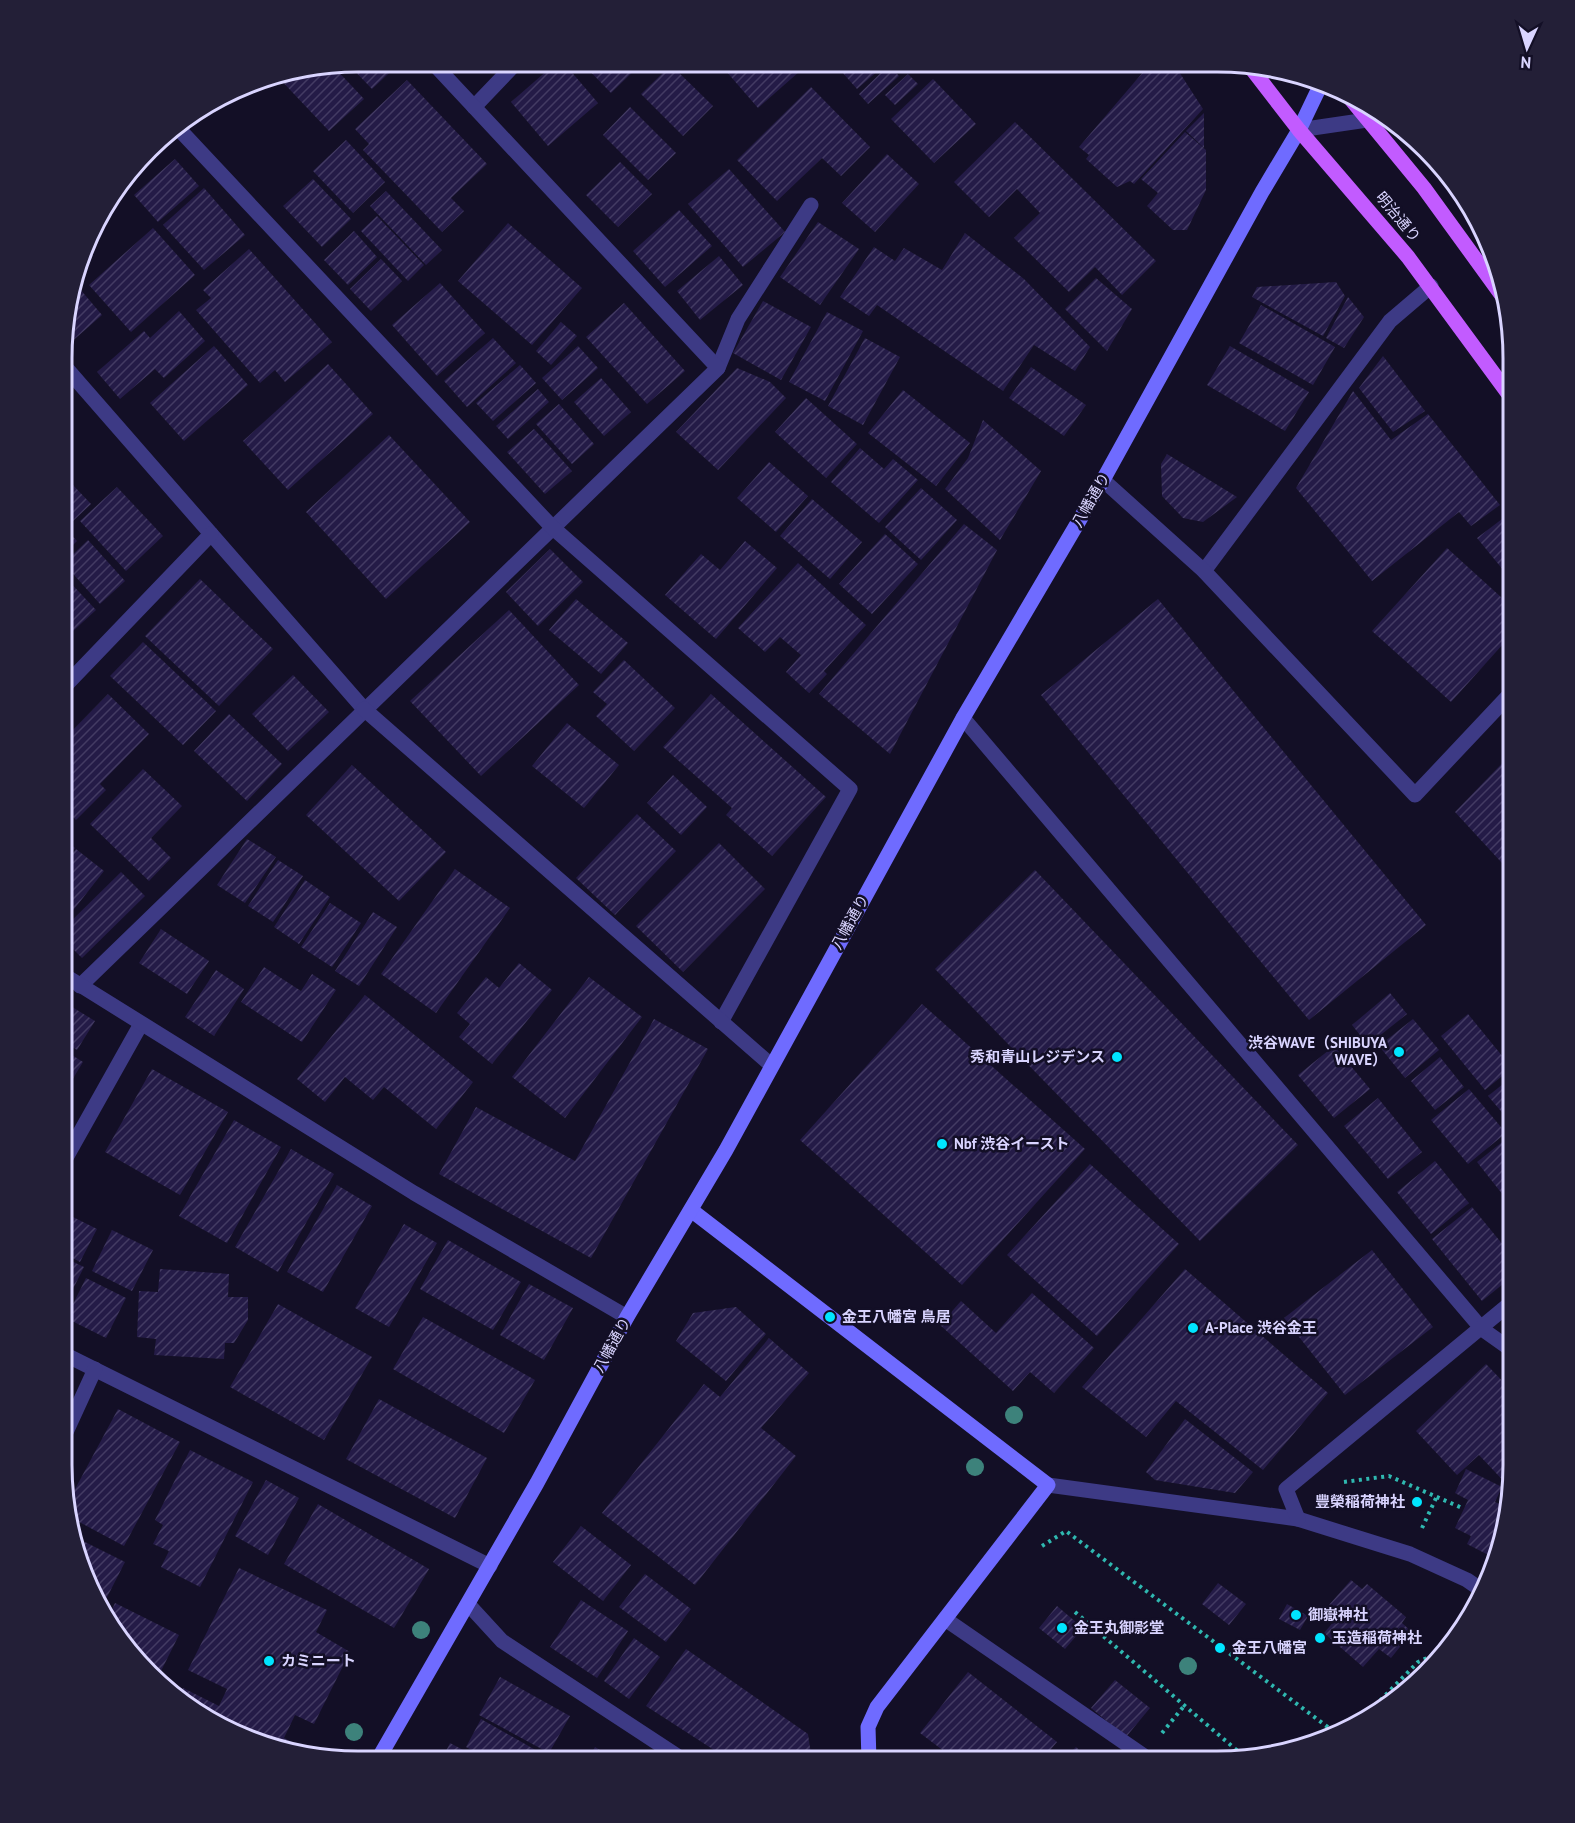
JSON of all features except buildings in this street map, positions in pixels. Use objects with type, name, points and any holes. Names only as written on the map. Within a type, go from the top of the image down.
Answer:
[{"type":"main road","name":"明治通り","points":[[1256,74],[1299,130],[1431,286],[1503,385]]},
{"type":"main road","points":[[1359,109],[1424,188],[1493,283]]},
{"type":"street","points":[[442,72],[718,368]]},
{"type":"street","points":[[474,106],[507,72]]},
{"type":"street","name":"八幡通り","points":[[383,1751],[490,1566],[627,1317],[726,1150],[963,718],[1103,480],[1262,192],[1299,130],[1318,91]]},
{"type":"street","points":[[1299,130],[1372,118]]},
{"type":"street","points":[[182,132],[552,527],[850,789],[721,1022]]},
{"type":"street","points":[[80,986],[718,368],[738,319],[811,206]]},
{"type":"street","points":[[1204,571],[1390,321],[1431,286]]},
{"type":"street","points":[[72,375],[364,709],[771,1065]]},
{"type":"street","points":[[1103,480],[1204,571],[1415,795],[1503,702]]},
{"type":"street","points":[[72,679],[211,534]]},
{"type":"street","points":[[963,718],[1482,1329],[1503,1345]]},
{"type":"street","points":[[72,980],[414,1193],[627,1317]]},
{"type":"street","points":[[72,1147],[141,1024]]},
{"type":"street","points":[[691,1210],[1048,1485],[1298,1519],[1410,1554],[1475,1586]]},
{"type":"street","points":[[1298,1519],[1286,1490],[1503,1310]]},
{"type":"street","points":[[72,1358],[490,1566]]},
{"type":"street","points":[[72,1419],[95,1369]]},
{"type":"street","points":[[868,1751],[868,1727],[877,1707],[1048,1485]]},
{"type":"street","points":[[468,1604],[502,1641],[670,1751]]},
{"type":"street","points":[[945,1618],[1137,1751]]},
{"type":"path","points":[[1286,1490],[1389,1476],[1462,1508]]},
{"type":"path","points":[[1042,1546],[1066,1531],[1329,1728]]},
{"type":"path","points":[[1075,1612],[1236,1750]]},
{"type":"path","points":[[1382,1699],[1418,1662],[1429,1657]]},
{"type":"place","name":"渋谷WAVE（SHIBUYA WAVE）","points":[[1399,1052]]},
{"type":"place","name":"秀和青山レジデンス","points":[[1117,1057]]},
{"type":"place","name":"Nbf 渋谷イースト","points":[[942,1144]]},
{"type":"place","name":"金王八幡宮 鳥居","points":[[830,1317]]},
{"type":"place","name":"A-Place 渋谷金王","points":[[1193,1328]]},
{"type":"place","name":"豐榮稲荷神社","points":[[1417,1502]]},
{"type":"place","name":"御嶽神社","points":[[1296,1615]]},
{"type":"place","name":"金王丸御影堂","points":[[1062,1628]]},
{"type":"place","name":"玉造稲荷神社","points":[[1320,1638]]},
{"type":"place","name":"金王八幡宮","points":[[1220,1648]]},
{"type":"place","name":"カミニート","points":[[269,1661]]}]
